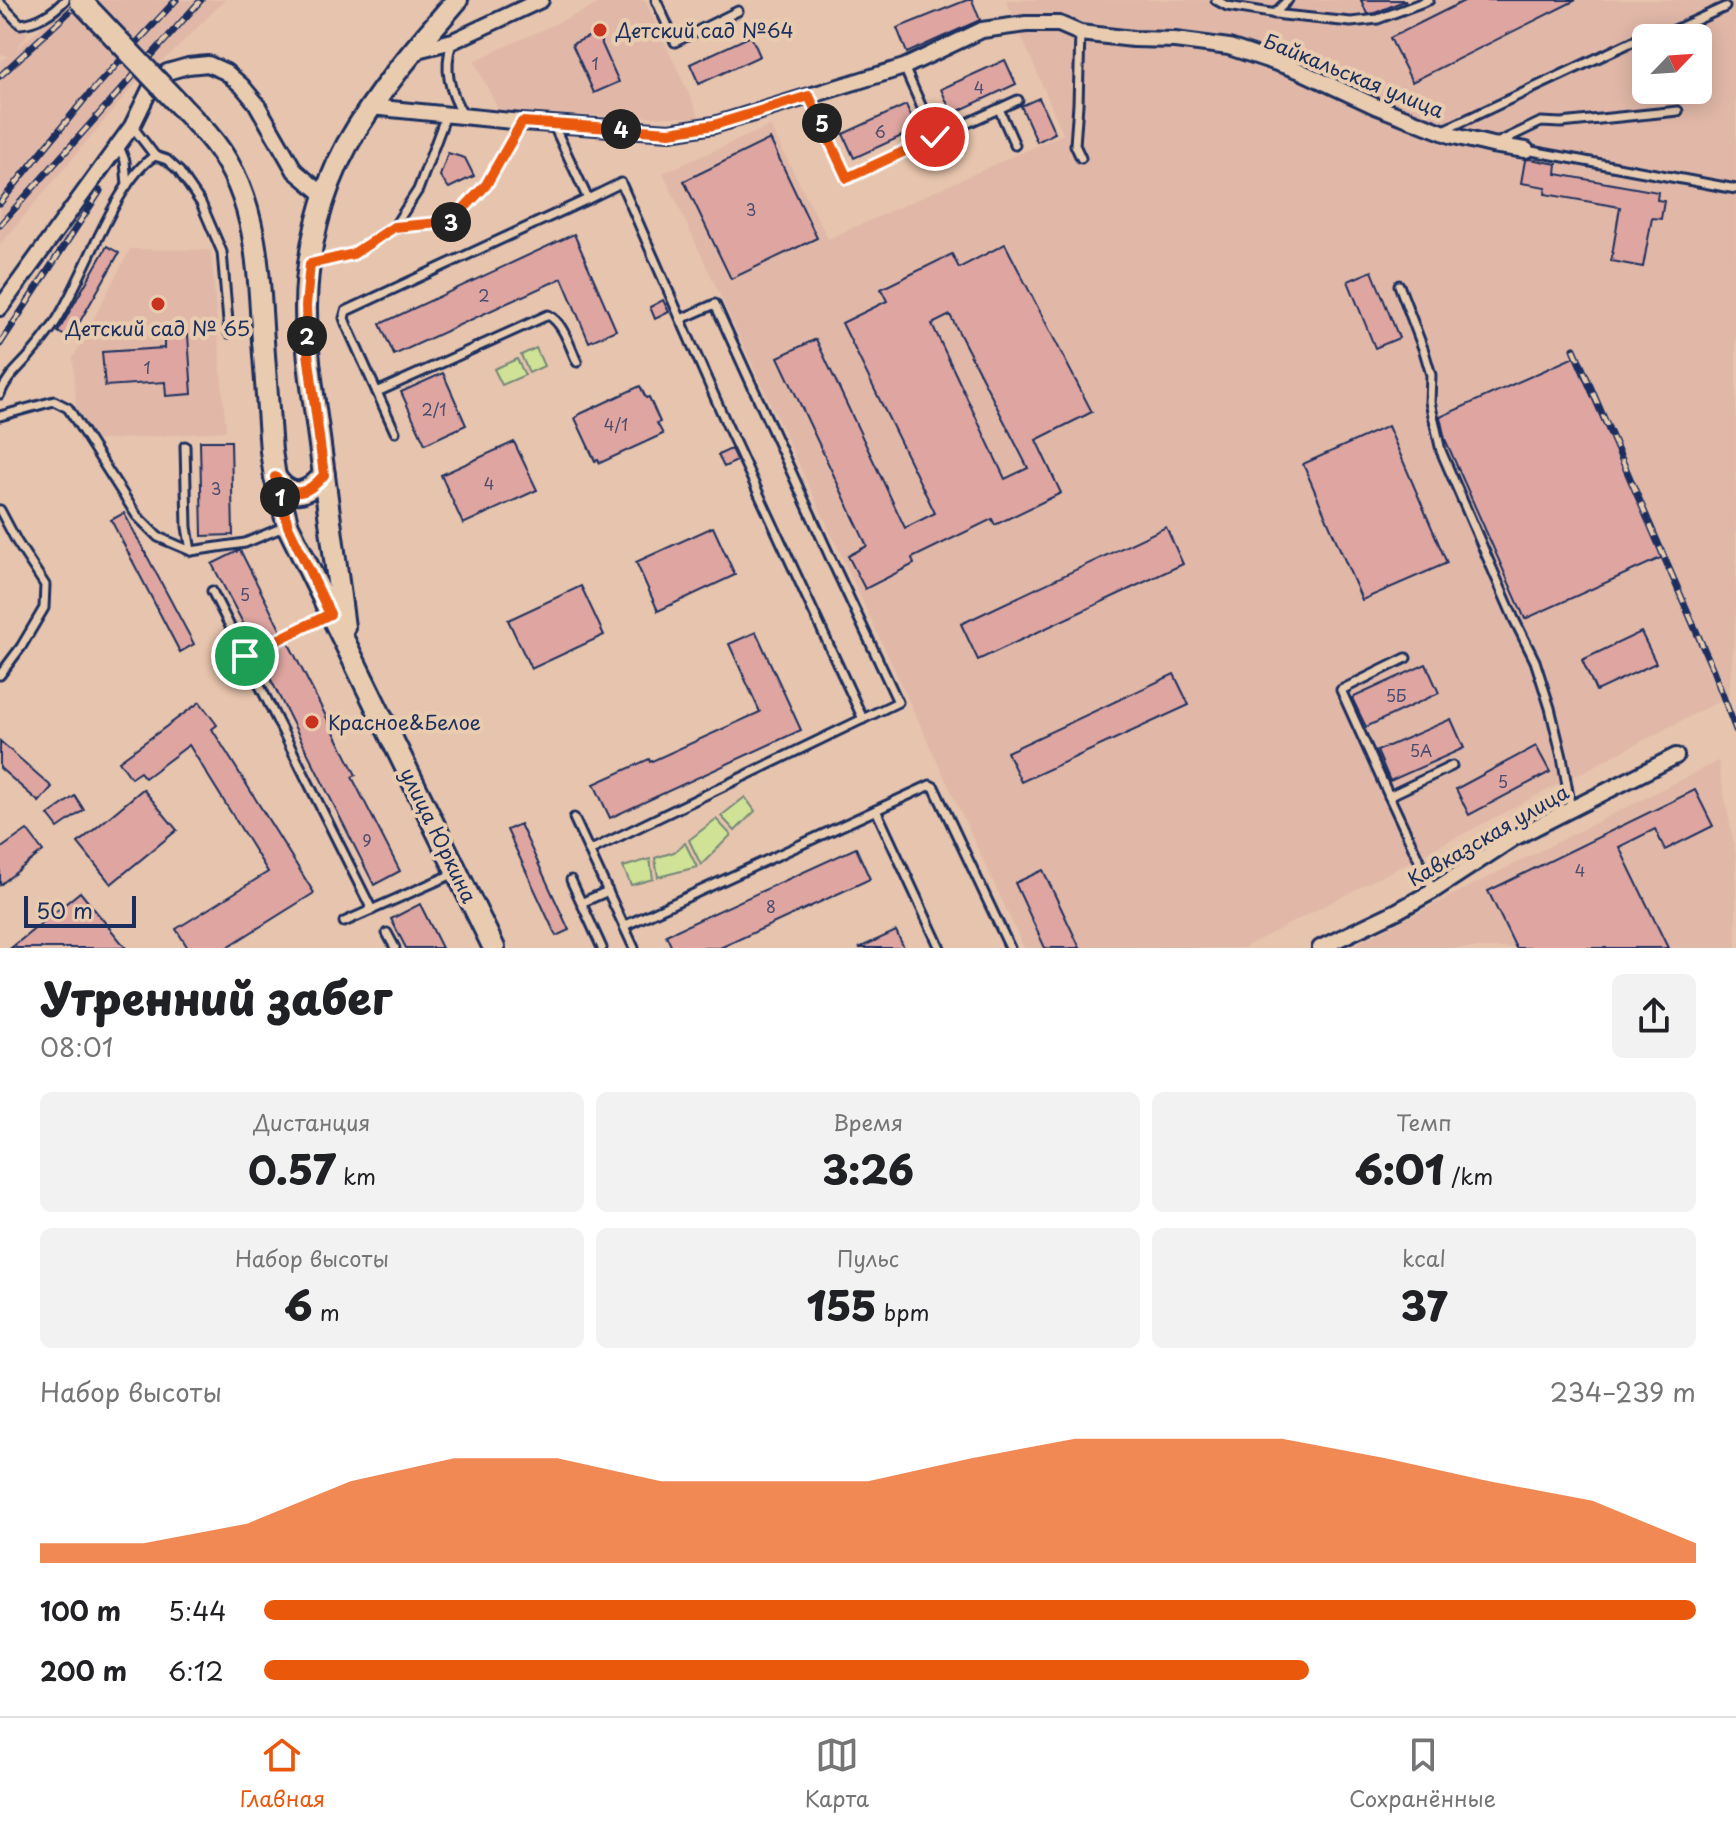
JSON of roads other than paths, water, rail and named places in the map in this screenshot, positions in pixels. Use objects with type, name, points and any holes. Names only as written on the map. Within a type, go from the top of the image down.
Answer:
[{"type":"main road","name":"улица Юркина","points":[[80,0],[215,143],[234,175],[254,233],[275,477],[288,526],[494,948]]},
{"type":"main road","points":[[347,647],[308,353],[306,306],[310,264],[325,196],[346,147],[413,51],[457,0]]},
{"type":"main road","points":[[275,477],[293,493],[315,486],[324,475]]},
{"type":"street","points":[[413,51],[453,41],[541,0]]},
{"type":"street","name":"Байкальская улица","points":[[371,107],[670,132],[714,125],[904,67],[982,30],[1026,24],[1059,24],[1080,33],[1229,47],[1298,70],[1375,106],[1440,131],[1492,145],[1526,150]]},
{"type":"street","points":[[0,308],[132,126],[151,87],[167,72],[208,64],[226,72],[256,103],[295,171],[325,196]]},
{"type":"street","name":"Кавказская улица","points":[[1320,948],[1433,891],[1514,838],[1676,756]]},
{"type":"lane","points":[[0,3],[20,24],[56,10],[65,0]]},
{"type":"lane","points":[[656,0],[675,42],[738,11]]},
{"type":"lane","points":[[1216,0],[1227,6],[1274,14],[1351,22],[1378,19],[1429,0]]},
{"type":"lane","points":[[1274,14],[1288,0]]},
{"type":"lane","points":[[1440,131],[1638,39],[1668,33],[1725,7]]},
{"type":"lane","points":[[1080,33],[1075,145],[1081,158]]},
{"type":"lane","points":[[453,41],[449,84],[464,116]]},
{"type":"lane","points":[[904,67],[935,137]]},
{"type":"lane","points":[[809,96],[847,178],[1018,100]]},
{"type":"lane","points":[[999,109],[1015,145]]},
{"type":"lane","points":[[1492,145],[1541,122],[1561,123],[1678,111]]},
{"type":"lane","points":[[310,264],[353,254],[394,227],[418,190],[446,115]]},
{"type":"lane","points":[[394,227],[451,222],[486,185],[522,122]]},
{"type":"lane","points":[[553,124],[588,199]]},
{"type":"lane","points":[[132,126],[155,156],[167,160],[179,171],[201,203],[222,252],[229,333]]},
{"type":"lane","points":[[118,144],[125,161],[127,185]]},
{"type":"lane","points":[[1526,150],[1736,189]]},
{"type":"lane","points":[[0,394],[4,383],[55,324],[127,185],[146,161],[155,156]]},
{"type":"lane","points":[[395,432],[347,326],[344,318],[346,311],[621,183],[863,719]]},
{"type":"lane","points":[[1399,285],[1431,375],[1430,402],[1441,451],[1535,661],[1559,745],[1571,809]]},
{"type":"lane","points":[[589,851],[898,702],[715,304],[681,319]]},
{"type":"lane","points":[[377,392],[548,315],[559,324],[577,362]]},
{"type":"lane","points":[[0,416],[54,401],[68,408],[137,516],[158,537],[191,551],[245,543],[288,526]]},
{"type":"lane","points":[[185,446],[187,527],[191,551]]},
{"type":"lane","points":[[0,510],[45,585],[44,608],[0,675]]},
{"type":"lane","points":[[212,591],[372,910]]},
{"type":"lane","points":[[245,656],[330,614]]},
{"type":"lane","points":[[1406,658],[1341,690],[1433,891]]},
{"type":"lane","points":[[1389,796],[1452,766]]},
{"type":"lane","points":[[624,926],[930,785],[934,787],[1010,948]]},
{"type":"lane","points":[[876,810],[940,948]]},
{"type":"lane","points":[[574,818],[634,948]]},
{"type":"lane","points":[[344,922],[456,872]]},
{"type":"lane","points":[[571,880],[602,948]]},
{"type":"lane","points":[[581,903],[608,891]]},
{"type":"lane","points":[[387,933],[395,948]]},
{"type":"railway","points":[[0,76],[82,0]]},
{"type":"railway","points":[[0,203],[83,101],[176,0]]},
{"type":"railway","points":[[0,225],[201,0]]},
{"type":"railway","points":[[0,344],[100,191]]},
{"type":"railway","points":[[1574,349],[1736,730]]},
{"type":"place","name":"Детский сад №64","points":[[600,30]]},
{"type":"place","name":"Детский сад № 65","points":[[158,304]]},
{"type":"place","name":"Красное&Белое","points":[[312,722]]}]
